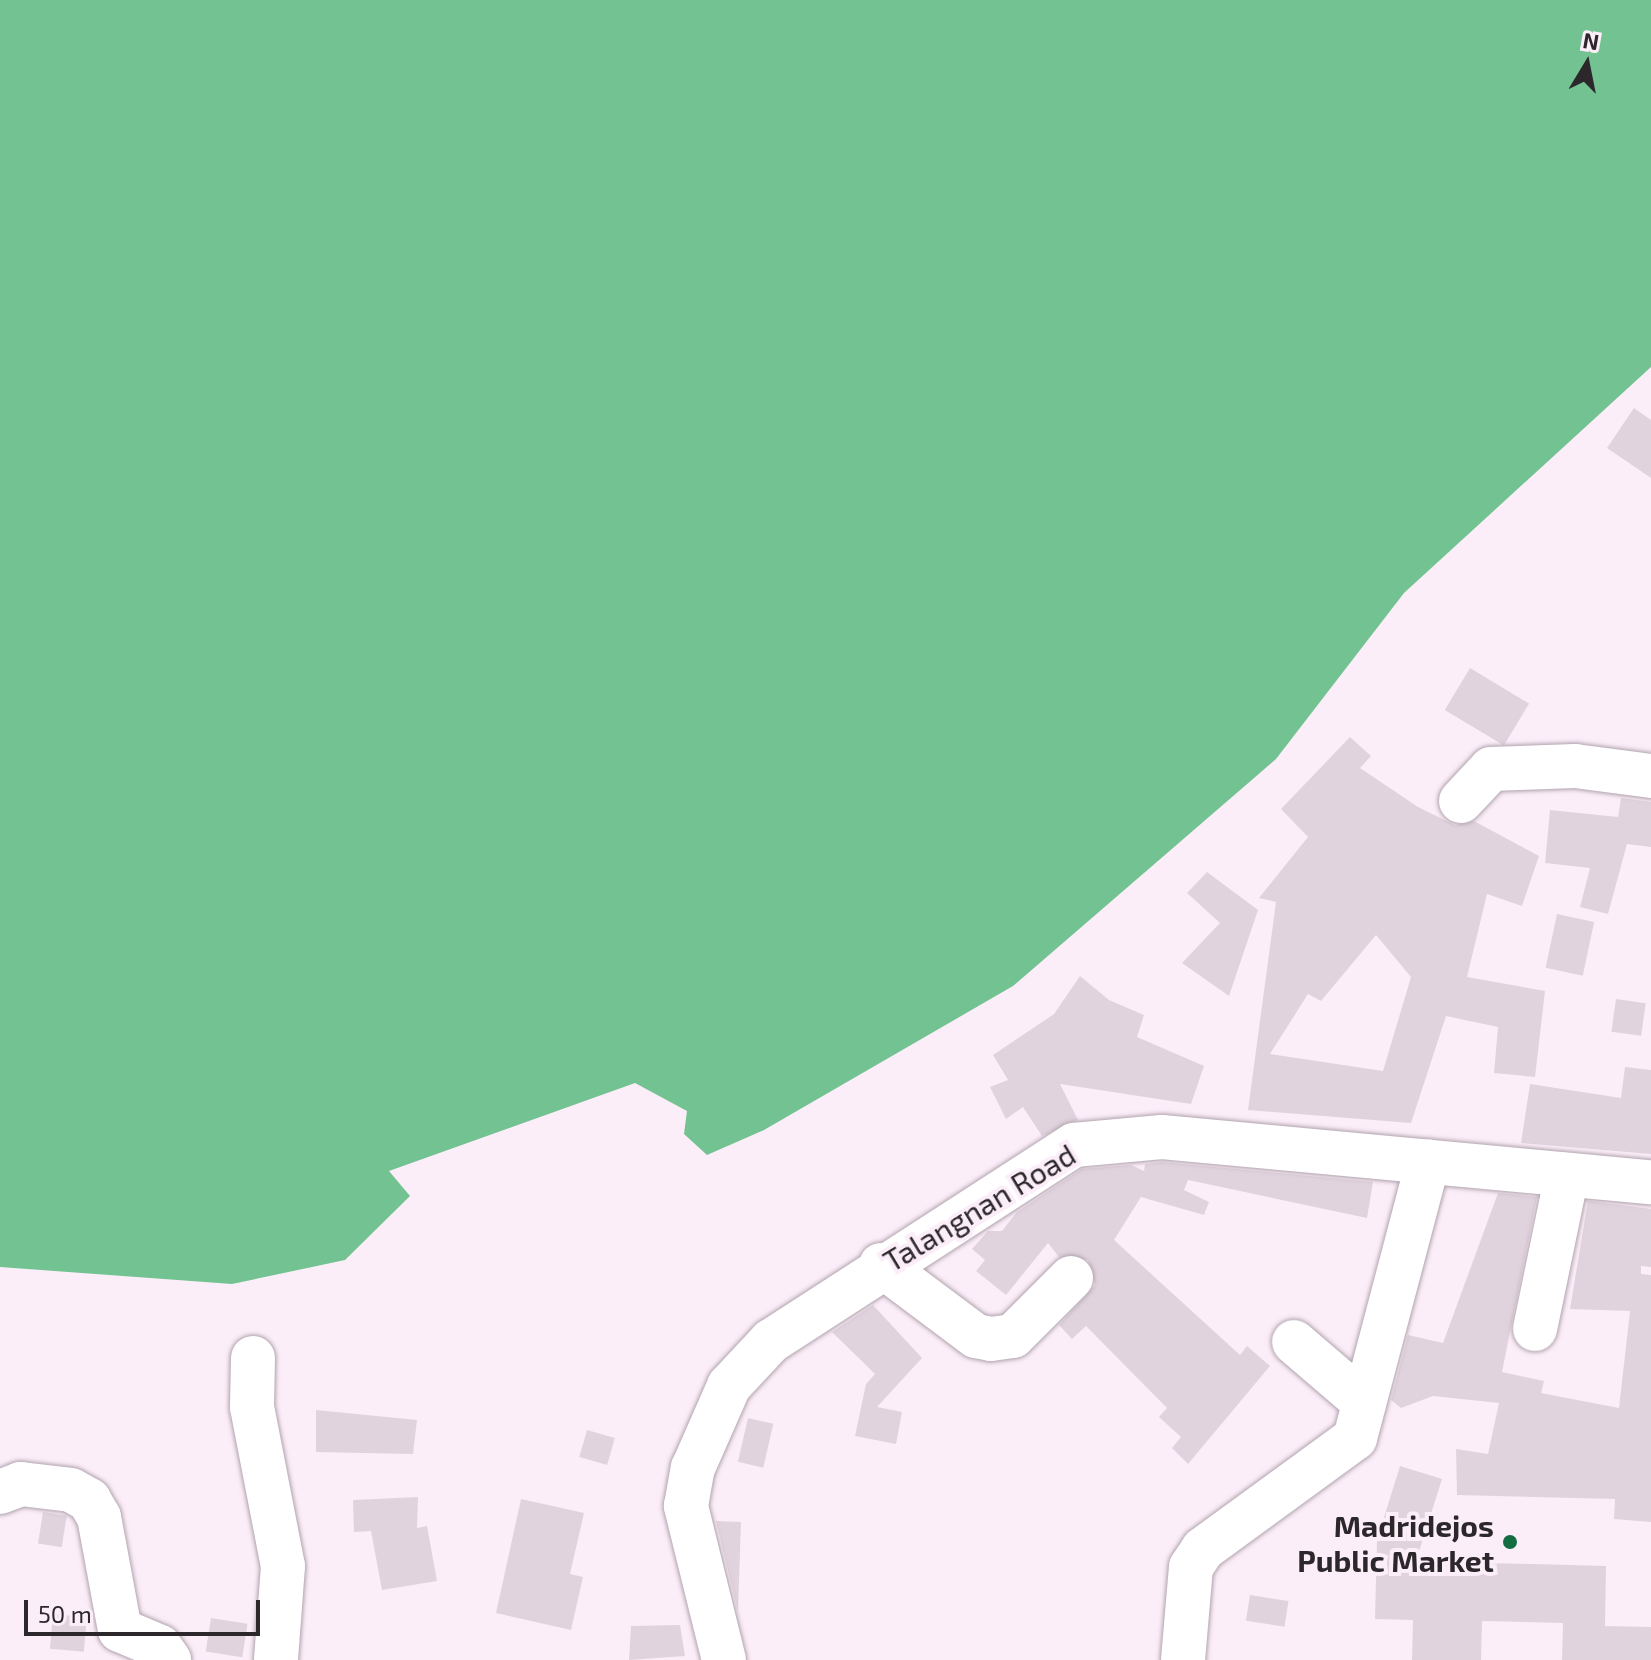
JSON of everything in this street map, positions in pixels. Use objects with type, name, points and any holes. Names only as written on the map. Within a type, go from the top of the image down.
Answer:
[{"type":"street","points":[[1461,801],[1491,769],[1575,766],[1651,776]]},
{"type":"street","name":"Talangnan Road","points":[[724,1660],[686,1506],[693,1468],[729,1386],[771,1341],[881,1265],[1074,1145],[1162,1137],[1651,1182]]},
{"type":"street","points":[[1183,1660],[1191,1567],[1203,1549],[1299,1474],[1336,1458],[1355,1438],[1428,1161]]},
{"type":"street","points":[[1535,1329],[1567,1175]]},
{"type":"street","points":[[881,1265],[976,1336],[991,1339],[1013,1336],[1071,1278]]},
{"type":"street","points":[[1294,1342],[1364,1402]]},
{"type":"street","points":[[253,1358],[252,1407],[283,1566],[276,1660]]},
{"type":"street","points":[[0,1492],[21,1484],[71,1490],[89,1500],[99,1517],[113,1645],[160,1647],[169,1660]]},
{"type":"shaded area","points":[[0,0],[1651,0],[1651,367],[1404,593],[1276,759],[1013,986],[764,1130],[707,1155],[684,1134],[687,1111],[635,1083],[389,1171],[410,1196],[345,1260],[232,1284],[0,1267]]},
{"type":"building","points":[[1634,408],[1651,420],[1651,478],[1607,448]]},
{"type":"building","points":[[1470,668],[1529,704],[1504,746],[1445,710]]},
{"type":"building","points":[[1350,737],[1371,756],[1360,768],[1418,807],[1455,825],[1474,821],[1539,856],[1522,906],[1487,894],[1467,977],[1545,991],[1535,1077],[1494,1073],[1498,1027],[1446,1016],[1411,1123],[1248,1110],[1276,902],[1259,898],[1308,837],[1281,809]],"holes":[[[1376,935],[1411,977],[1383,1071],[1270,1054],[1308,994],[1321,1001]]]},
{"type":"building","points":[[1621,798],[1651,802],[1651,847],[1627,844],[1608,914],[1580,907],[1590,868],[1545,863],[1550,810],[1618,817]]},
{"type":"building","points":[[1207,872],[1258,910],[1229,996],[1182,963],[1220,923],[1187,893]]},
{"type":"building","points":[[1557,914],[1594,922],[1583,976],[1546,968]]},
{"type":"building","points":[[1080,976],[1109,1000],[1144,1015],[1137,1037],[1204,1066],[1191,1104],[1060,1084],[1078,1120],[1042,1136],[1023,1107],[1006,1119],[990,1087],[1008,1080],[993,1055],[1054,1014]]},
{"type":"building","points":[[1616,999],[1646,1003],[1641,1036],[1611,1032]]},
{"type":"building","points":[[1625,1067],[1651,1070],[1651,1154],[1521,1143],[1530,1084],[1621,1098]]},
{"type":"building","points":[[1162,1162],[1373,1182],[1367,1218],[1188,1180],[1184,1190],[1209,1202],[1204,1215],[1141,1197],[1114,1240],[1240,1355],[1247,1346],[1270,1366],[1188,1464],[1172,1448],[1181,1437],[1159,1417],[1167,1408],[1086,1326],[1072,1339],[1059,1325],[1095,1285],[1088,1260],[1059,1257],[1048,1243],[1006,1295],[976,1271],[985,1260],[972,1249],[988,1231],[1002,1231],[1017,1212],[1082,1169],[1131,1165],[1144,1171],[1145,1164]]},
{"type":"building","points":[[1498,1193],[1537,1197],[1502,1372],[1544,1381],[1541,1393],[1619,1408],[1630,1311],[1570,1309],[1588,1201],[1651,1209],[1651,1267],[1641,1266],[1641,1274],[1651,1275],[1651,1522],[1614,1519],[1615,1499],[1457,1495],[1456,1449],[1488,1454],[1499,1403],[1433,1396],[1401,1408],[1391,1400],[1408,1335],[1443,1343]]},
{"type":"building","points":[[873,1305],[922,1358],[877,1407],[902,1412],[896,1444],[855,1436],[866,1384],[875,1374],[832,1332]]},
{"type":"building","points":[[316,1410],[417,1420],[413,1454],[316,1452]]},
{"type":"building","points":[[748,1418],[773,1424],[763,1468],[738,1462]]},
{"type":"building","points":[[587,1430],[615,1438],[607,1465],[579,1457]]},
{"type":"building","points":[[1400,1466],[1442,1479],[1416,1561],[1606,1566],[1605,1626],[1651,1627],[1651,1660],[1562,1660],[1563,1623],[1482,1621],[1481,1660],[1412,1660],[1413,1620],[1375,1619],[1377,1540]]},
{"type":"building","points":[[418,1497],[417,1528],[427,1526],[437,1581],[382,1590],[371,1531],[354,1532],[353,1500]]},
{"type":"building","points":[[521,1499],[584,1513],[570,1574],[583,1577],[571,1630],[496,1613]]},
{"type":"building","points":[[43,1512],[67,1516],[62,1547],[38,1544]]},
{"type":"building","points":[[716,1521],[741,1522],[738,1612]]},
{"type":"building","points":[[1250,1595],[1289,1601],[1284,1627],[1246,1621]]},
{"type":"building","points":[[53,1614],[87,1617],[84,1652],[50,1649]]},
{"type":"building","points":[[211,1618],[248,1624],[242,1657],[206,1652]]},
{"type":"building","points":[[680,1625],[685,1656],[629,1660],[631,1626]]},
{"type":"place","name":"Madridejos Public Market","points":[[1510,1542]]}]
